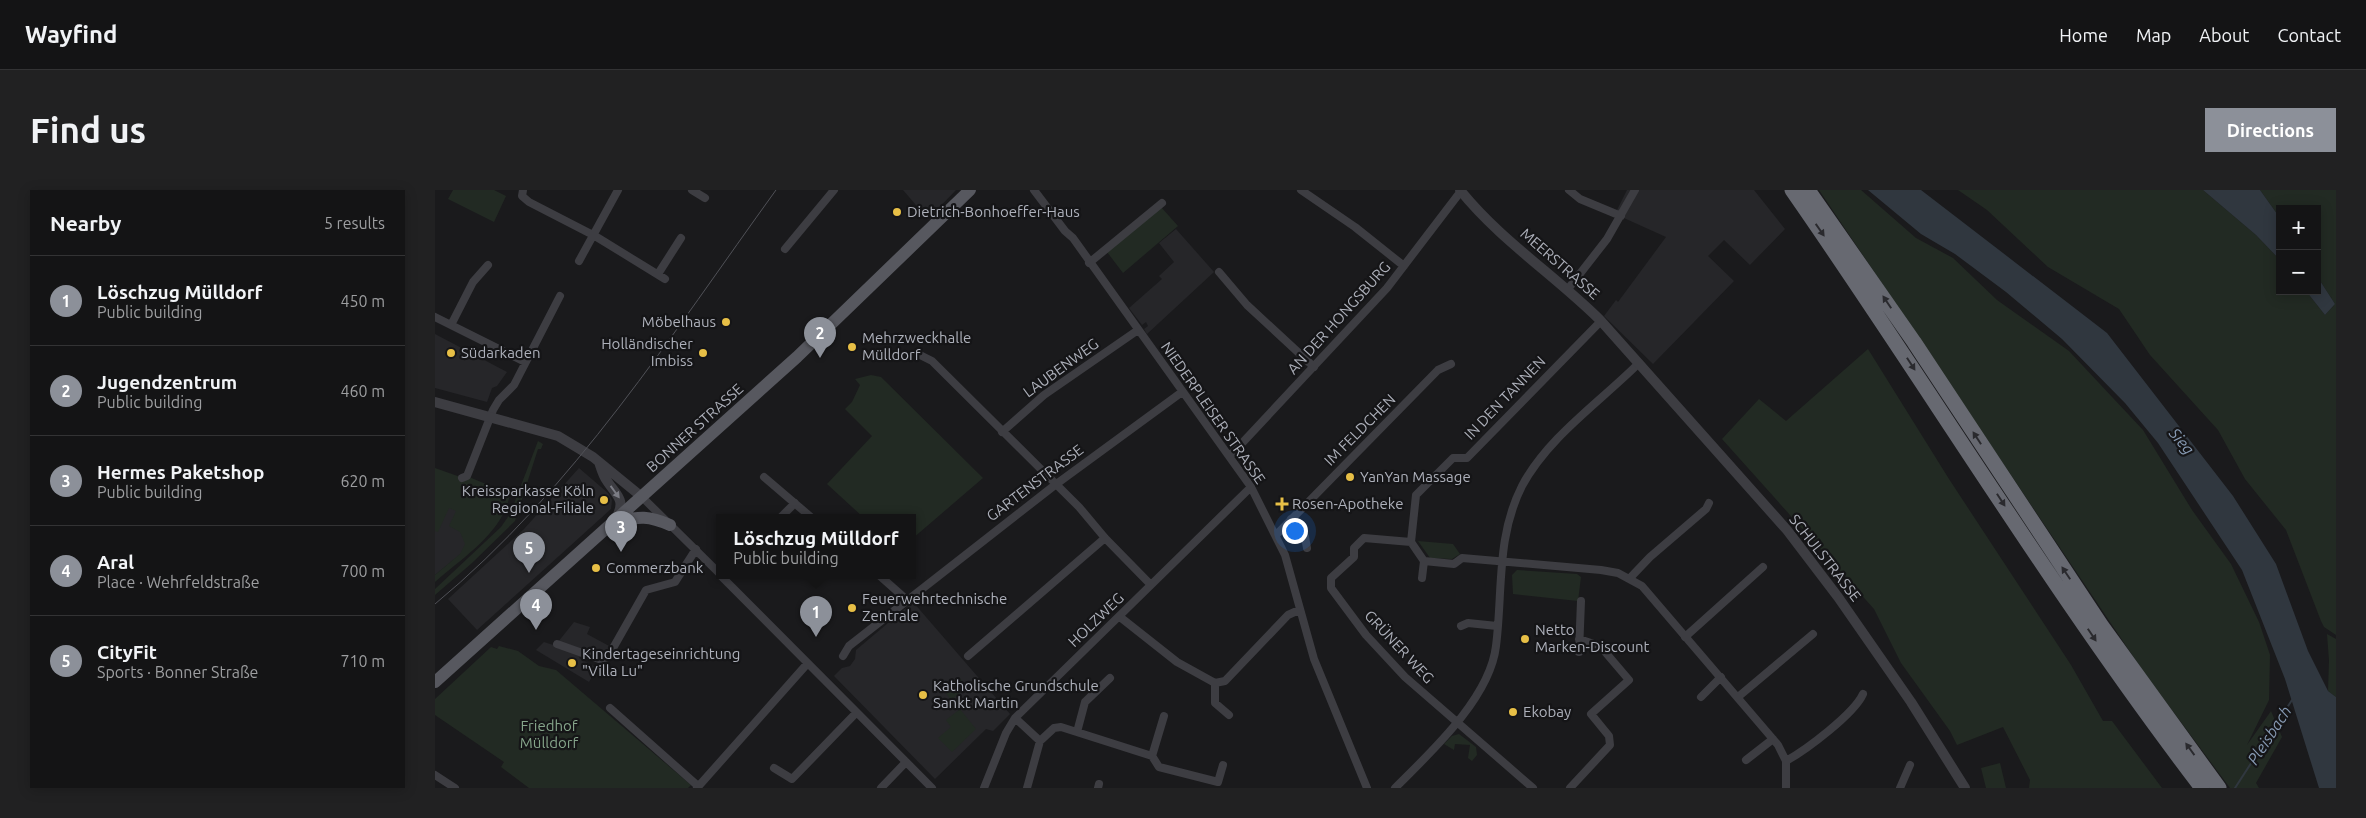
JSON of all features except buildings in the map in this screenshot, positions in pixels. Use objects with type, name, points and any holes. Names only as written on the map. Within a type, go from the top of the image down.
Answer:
[{"type":"highway","points":[[1792,190],[1902,350],[2140,706],[2202,788]]},
{"type":"highway","points":[[1808,190],[1909,334],[2101,625],[2219,788]]},
{"type":"main road","name":"BONNER STRASSE","points":[[435,682],[797,357],[970,190]]},
{"type":"main road","points":[[615,522],[641,516],[670,524]]},
{"type":"street","points":[[523,190],[523,196],[529,202],[595,236],[661,277],[681,238]]},
{"type":"street","points":[[579,261],[595,236],[618,190]]},
{"type":"street","points":[[692,190],[702,194]]},
{"type":"street","points":[[785,249],[833,190]]},
{"type":"street","name":"NIEDERPLEISER STRASSE","points":[[1034,190],[1065,231],[1073,238],[1089,263],[1251,487],[1285,555],[1314,659],[1367,788]]},
{"type":"street","points":[[1301,190],[1355,226],[1404,266]]},
{"type":"street","name":"AN DER HONGSBURG","points":[[1230,456],[1362,317],[1404,266],[1461,190]]},
{"type":"street","name":"MEERSTRASSE","points":[[1461,190],[1494,226],[1568,289],[1601,321],[1639,363]]},
{"type":"street","points":[[1569,190],[1580,199],[1621,216]]},
{"type":"street","points":[[1568,289],[1607,239],[1635,190]]},
{"type":"street","points":[[1089,263],[1162,203]]},
{"type":"street","points":[[451,325],[473,282],[488,265]]},
{"type":"street","points":[[1219,272],[1247,305],[1314,367]]},
{"type":"street","points":[[462,478],[467,476],[490,417],[499,400],[514,384],[560,296]]},
{"type":"street","points":[[435,317],[525,362]]},
{"type":"street","name":"IN DEN TANNEN","points":[[1411,542],[1416,495],[1453,458],[1467,458],[1601,321]]},
{"type":"street","name":"LAUBENWEG","points":[[1002,432],[1044,395],[1138,330]]},
{"type":"street","points":[[918,354],[932,361],[1079,507],[1105,538],[1151,585]]},
{"type":"street","points":[[1395,788],[1456,723],[1481,690],[1488,675],[1496,647],[1501,562],[1508,522],[1523,486],[1533,471],[1570,428],[1639,363]]},
{"type":"street","name":"SCHULSTRASSE","points":[[1639,363],[1787,530],[1911,702],[1965,788]]},
{"type":"street","name":"IM FELDCHEN","points":[[1276,536],[1438,370],[1451,364]]},
{"type":"street","name":"GARTENSTRASSE","points":[[843,656],[849,646],[1055,484],[1182,392]]},
{"type":"street","points":[[435,402],[558,436],[598,461],[642,497],[716,570]]},
{"type":"street","points":[[598,461],[606,480],[620,498],[619,514],[615,522]]},
{"type":"street","points":[[764,476],[808,514]]},
{"type":"street","name":"HOLZWEG","points":[[984,788],[1005,733],[1015,718],[1251,487]]},
{"type":"street","points":[[784,514],[795,503]]},
{"type":"street","points":[[1630,578],[1649,557],[1706,509],[1709,503]]},
{"type":"street","points":[[1291,519],[1305,537],[1307,548]]},
{"type":"street","points":[[968,656],[1105,538]]},
{"type":"street","name":"GRÜNER WEG","points":[[1411,542],[1364,538],[1354,548],[1354,556],[1331,578],[1331,588],[1366,634],[1405,677],[1533,788]]},
{"type":"street","points":[[1411,542],[1424,561],[1422,578]]},
{"type":"street","points":[[557,644],[599,659],[608,657],[646,590],[675,582],[696,549]]},
{"type":"street","points":[[1424,561],[1454,564],[1462,558],[1601,570],[1630,578],[1642,586],[1773,739],[1786,761],[1786,788]]},
{"type":"street","points":[[1685,636],[1763,567]]},
{"type":"street","points":[[725,579],[807,664],[932,788]]},
{"type":"street","points":[[883,579],[907,600]]},
{"type":"street","points":[[1579,652],[1581,601]]},
{"type":"street","points":[[1215,684],[1225,680],[1288,615],[1299,610]]},
{"type":"street","points":[[1120,617],[1177,662],[1215,684]]},
{"type":"street","points":[[1461,626],[1468,623],[1497,626]]},
{"type":"street","points":[[1738,697],[1813,634]]},
{"type":"street","points":[[1571,788],[1610,745],[1609,736],[1591,714],[1629,680],[1600,646],[1579,639]]},
{"type":"street","points":[[610,708],[697,787],[807,664]]},
{"type":"street","points":[[1701,697],[1721,677]]},
{"type":"street","points":[[1077,732],[1085,702],[1110,678]]},
{"type":"street","points":[[1215,684],[1215,702],[1229,715]]},
{"type":"street","points":[[1786,761],[1801,753],[1842,718],[1860,702],[1863,694]]},
{"type":"street","points":[[774,768],[792,779],[856,712]]},
{"type":"street","points":[[1152,756],[1164,716]]},
{"type":"street","points":[[1015,718],[1041,741]]},
{"type":"street","points":[[1027,788],[1041,741],[1057,727],[1152,756],[1159,767],[1205,779],[1218,782],[1223,766]]},
{"type":"street","points":[[1746,760],[1773,739]]},
{"type":"street","points":[[881,788],[906,762]]},
{"type":"street","points":[[1901,788],[1910,765]]},
{"type":"street","points":[[435,775],[455,788]]},
{"type":"street","points":[[1202,788],[1205,779]]},
{"type":"shaded area","points":[[903,190],[956,190],[928,219]]},
{"type":"shaded area","points":[[1627,190],[1754,190],[1785,229],[1750,265],[1724,240],[1708,256],[1734,281],[1653,364],[1604,316],[1616,300],[1618,302],[1666,237],[1615,214]]},
{"type":"shaded area","points":[[1176,229],[1214,272],[1147,334],[1144,329],[1148,326],[1146,322],[1142,325],[1129,308],[1162,279],[1159,276],[1174,262],[1159,243]]},
{"type":"shaded area","name":"Südarkaden","points":[[435,334],[507,372],[497,386],[492,388],[487,402],[435,388]]},
{"type":"shaded area","points":[[579,468],[608,493],[612,500],[611,509],[477,630],[448,599],[524,529]]},
{"type":"shaded area","points":[[435,471],[496,525],[435,575]]},
{"type":"shaded area","name":"Katholische Grundschule Sankt Martin","points":[[913,602],[1010,714],[993,731],[986,729],[935,779],[834,676],[842,668],[850,666],[855,659],[856,650]]},
{"type":"shaded area","points":[[574,622],[590,627],[587,634],[611,647],[606,656],[601,657],[558,642]]},
{"type":"shaded area","name":"Kindertageseinrichtung \"Villa Lu\"","points":[[544,642],[581,654],[579,658],[597,668],[589,682],[536,650]]},
{"type":"green space","points":[[453,190],[494,190],[506,196],[494,222],[448,199]]},
{"type":"green space","points":[[1819,190],[1861,190],[1916,238],[1953,258],[1997,300],[2069,351],[2143,430],[2192,510],[2231,564],[2259,622],[2270,655],[2269,700],[2247,745],[2271,711],[2282,737],[2256,783],[2259,788],[2230,788],[2143,671]]},
{"type":"green space","points":[[1958,190],[2203,190],[2256,235],[2276,256],[2276,295],[2309,295],[2325,315],[2335,304],[2321,282],[2321,205],[2276,205],[2276,212],[2260,190],[2336,190],[2336,635],[2324,627],[2321,621],[2286,530],[2245,479],[2218,430],[2150,355],[2119,309],[2048,267],[1987,210]]},
{"type":"green space","points":[[1161,207],[1178,226],[1123,273],[1107,252]]},
{"type":"green space","points":[[1868,349],[1949,479],[2071,665],[2103,721],[2112,721],[2162,788],[2029,788],[2030,780],[2003,727],[1957,745],[1950,731],[1901,663],[1874,609],[1722,439],[1759,399],[1786,421]]},
{"type":"green space","points":[[871,375],[881,377],[983,478],[916,536],[916,514],[860,514],[827,484],[872,436],[845,409],[852,402],[860,385],[855,379]]},
{"type":"green space","points":[[538,441],[543,444],[541,449],[538,449],[515,521],[472,563],[435,595],[435,589],[501,527],[510,514]]},
{"type":"green space","points":[[435,468],[466,479],[469,477],[510,494],[506,508],[491,532],[435,582],[435,575],[460,554],[465,544],[460,532],[449,526],[456,511],[449,508],[438,532],[435,531]]},
{"type":"green space","points":[[1418,541],[1453,544],[1460,554],[1452,559],[1430,558]]},
{"type":"green space","points":[[1517,570],[1577,574],[1581,577],[1578,601],[1513,594],[1512,575]]},
{"type":"green space","points":[[2327,634],[2336,639],[2336,697],[2328,691],[2329,660]]},
{"type":"green space","name":"Friedhof Mülldorf","points":[[499,646],[518,651],[539,666],[556,670],[691,785],[688,788],[529,788],[501,767],[504,762],[435,715],[435,699],[491,647],[497,649]]},
{"type":"green space","points":[[959,677],[967,687],[951,700],[943,689]]},
{"type":"green space","points":[[960,709],[976,729],[952,752],[938,738],[951,727],[946,720]]},
{"type":"green space","points":[[1459,734],[1476,747],[1477,755],[1472,761],[1468,758],[1470,745],[1455,744],[1454,750],[1444,744],[1452,736]]},
{"type":"green space","points":[[2000,763],[2006,788],[1986,788],[1981,768]]},
{"type":"water","name":"Sieg","points":[[1868,190],[1921,190],[2107,333],[2233,496],[2276,564],[2308,651],[2328,691],[2336,697],[2336,788],[2319,788],[2285,679],[2242,570],[2158,443],[2125,403],[2062,339],[2006,292],[1955,254],[1921,234]]},
{"type":"water","points":[[2203,190],[2260,190],[2276,212],[2276,256],[2256,235]]},
{"type":"water","points":[[2321,282],[2335,304],[2325,315],[2309,295],[2321,295]]},
{"type":"waterway","name":"Pleisbach","points":[[2235,788],[2292,700]]},
{"type":"tram line","points":[[435,604],[485,559],[532,511],[576,461],[659,354],[776,190]]},
{"type":"place","name":"Dietrich-Bonhoeffer-Haus","points":[[897,212]]},
{"type":"place","name":"Möbelhaus","points":[[726,322]]},
{"type":"place","name":"Mehrzweckhalle Mülldorf","points":[[852,347]]},
{"type":"place","name":"Südarkaden","points":[[451,353]]},
{"type":"place","name":"Holländischer Imbiss","points":[[703,353]]},
{"type":"place","name":"Jugendzentrum","points":[[820,358]]},
{"type":"place","name":"YanYan Massage","points":[[1350,477]]},
{"type":"place","name":"Kreissparkasse Köln Regional-Filiale","points":[[604,500]]},
{"type":"place","name":"Rosen-Apotheke","points":[[1282,504]]},
{"type":"place","name":"Hermes Paketshop","points":[[621,552]]},
{"type":"place","name":"Commerzbank","points":[[596,568]]},
{"type":"place","name":"CityFit","points":[[529,573]]},
{"type":"place","name":"Feuerwehrtechnische Zentrale","points":[[852,608]]},
{"type":"place","name":"Aral","points":[[536,630]]},
{"type":"place","name":"Löschzug Mülldorf","points":[[816,637]]},
{"type":"place","name":"Netto Marken-Discount","points":[[1525,639]]},
{"type":"place","name":"Kindertageseinrichtung \"Villa Lu\"","points":[[572,663]]},
{"type":"place","name":"Katholische Grundschule Sankt Martin","points":[[923,695]]},
{"type":"place","name":"Ekobay","points":[[1513,712]]}]
